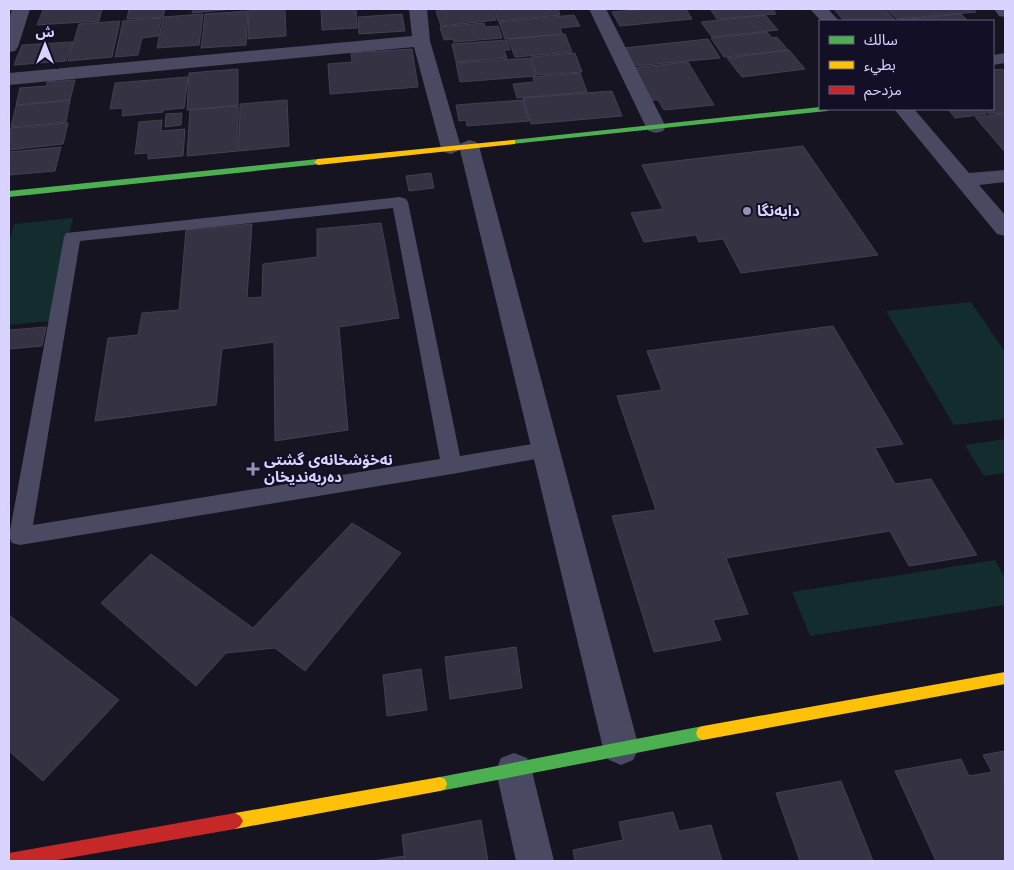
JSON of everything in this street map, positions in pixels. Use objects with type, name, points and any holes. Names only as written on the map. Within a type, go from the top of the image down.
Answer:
[{"type":"street","points":[[9,47],[21,9]]},
{"type":"street","points":[[418,9],[421,41],[460,147],[545,450],[621,748]]},
{"type":"street","points":[[598,9],[656,127]]},
{"type":"street","points":[[819,9],[829,20]]},
{"type":"street","points":[[1002,9],[1005,12]]},
{"type":"street","points":[[9,79],[421,41]]},
{"type":"street","points":[[9,194],[819,110]]},
{"type":"street","points":[[905,110],[1005,229]]},
{"type":"street","points":[[964,180],[1005,176]]},
{"type":"street","points":[[9,861],[514,771],[621,748],[1005,678]]},
{"type":"street","points":[[514,771],[535,861]]},
{"type":"lane","points":[[452,466],[400,202],[72,237],[18,493],[20,536],[452,466],[545,450]]},
{"type":"green space","points":[[73,218],[50,321],[9,325],[9,243],[14,224]]},
{"type":"green space","points":[[971,302],[1005,352],[1005,419],[954,425],[886,311]]},
{"type":"green space","points":[[1005,439],[1005,473],[984,476],[965,445]]},
{"type":"green space","points":[[995,560],[1005,578],[1005,605],[810,636],[792,592]]},
{"type":"building","points":[[102,9],[99,21],[37,25],[43,10]]},
{"type":"building","points":[[129,9],[165,9],[163,17],[127,19]]},
{"type":"building","points":[[193,9],[234,9],[192,13]]},
{"type":"building","points":[[285,9],[286,36],[248,39],[249,10]]},
{"type":"building","points":[[321,9],[356,9],[357,28],[322,30]]},
{"type":"building","points":[[492,9],[496,20],[441,26],[436,11]]},
{"type":"building","points":[[494,9],[558,9],[560,15],[498,21]]},
{"type":"building","points":[[647,9],[686,9],[692,19],[620,26],[612,12]]},
{"type":"building","points":[[710,9],[773,9],[776,14],[717,19]]},
{"type":"building","points":[[834,9],[885,9],[895,20],[843,20]]},
{"type":"building","points":[[887,9],[973,9],[976,12],[897,19]]},
{"type":"building","points":[[248,11],[246,45],[201,48],[205,14]]},
{"type":"building","points":[[203,14],[199,45],[157,48],[163,17]]},
{"type":"building","points":[[402,14],[405,31],[359,34],[358,17]]},
{"type":"building","points":[[961,14],[967,20],[899,20]]},
{"type":"building","points":[[574,15],[580,26],[560,28],[562,34],[505,39],[499,22]]},
{"type":"building","points":[[765,15],[778,30],[712,37],[701,22]]},
{"type":"building","points":[[161,18],[158,36],[142,38],[138,55],[115,57],[123,21]]},
{"type":"building","points":[[120,21],[112,57],[68,61],[79,24]]},
{"type":"building","points":[[484,23],[485,27],[498,26],[502,38],[454,42],[453,39],[444,40],[440,27]]},
{"type":"building","points":[[767,32],[772,38],[777,37],[788,50],[724,57],[711,38]]},
{"type":"building","points":[[565,34],[572,52],[515,57],[508,39]]},
{"type":"building","points":[[708,39],[720,58],[634,66],[624,48]]},
{"type":"building","points":[[507,40],[510,50],[504,50],[507,58],[456,62],[452,44]]},
{"type":"building","points":[[73,42],[66,61],[14,65],[22,45]]},
{"type":"building","points":[[412,49],[418,87],[330,94],[328,64],[352,62],[351,53]]},
{"type":"building","points":[[789,50],[805,69],[742,77],[727,58]]},
{"type":"building","points":[[575,53],[582,72],[537,75],[531,57]]},
{"type":"building","points":[[530,58],[536,76],[460,82],[456,63]]},
{"type":"building","points":[[688,62],[714,105],[664,110],[658,100],[650,100],[632,68]]},
{"type":"building","points":[[238,69],[238,105],[187,110],[189,73]]},
{"type":"building","points":[[1002,69],[1005,72],[1005,113],[989,114],[985,110],[994,110],[994,70]]},
{"type":"building","points":[[580,73],[587,92],[517,98],[513,84],[534,82],[533,77]]},
{"type":"building","points":[[188,77],[184,108],[122,116],[123,108],[110,109],[115,83]]},
{"type":"building","points":[[75,80],[70,100],[16,105],[20,88],[47,86],[47,82]]},
{"type":"building","points":[[612,91],[622,116],[531,124],[523,98]]},
{"type":"building","points":[[70,100],[66,122],[11,127],[16,106]]},
{"type":"building","points":[[287,100],[289,146],[239,151],[240,104]]},
{"type":"building","points":[[523,100],[529,121],[467,126],[466,120],[459,121],[456,105]]},
{"type":"building","points":[[238,106],[238,151],[187,156],[190,110]]},
{"type":"building","points":[[949,110],[983,110],[987,114],[955,118]]},
{"type":"building","points":[[182,113],[181,125],[165,127],[166,114]]},
{"type":"building","points":[[1005,114],[1005,152],[975,117]]},
{"type":"building","points":[[162,120],[161,131],[185,129],[183,156],[148,159],[148,153],[135,154],[139,122]]},
{"type":"building","points":[[68,123],[63,144],[9,150],[11,128]]},
{"type":"building","name":"دایەنگا","points":[[803,146],[878,255],[741,273],[723,239],[699,242],[696,235],[644,242],[631,213],[663,209],[642,165]]},
{"type":"building","points":[[61,147],[55,171],[9,175],[9,152]]},
{"type":"building","points":[[431,173],[434,188],[409,191],[406,176]]},
{"type":"building","points":[[381,223],[399,318],[339,327],[348,430],[275,441],[274,342],[222,349],[216,405],[95,421],[108,338],[138,335],[142,313],[179,310],[186,230],[252,224],[247,298],[262,297],[263,264],[317,257],[317,229]]},
{"type":"building","points":[[833,326],[903,444],[875,448],[895,484],[931,479],[977,555],[909,566],[890,531],[726,558],[748,614],[713,620],[721,640],[654,652],[612,516],[656,510],[617,396],[662,390],[647,351]]},
{"type":"building","points":[[46,327],[42,346],[9,349],[9,330]]},
{"type":"building","points":[[352,523],[401,553],[305,671],[275,648],[226,653],[196,686],[101,603],[151,554],[253,628]]},
{"type":"building","points":[[9,615],[119,700],[43,781],[9,751]]},
{"type":"building","points":[[516,647],[522,688],[450,699],[445,657]]},
{"type":"building","points":[[421,669],[427,710],[387,716],[383,675]]},
{"type":"building","points":[[1004,751],[1005,861],[936,861],[895,771],[961,759],[969,776],[992,772],[983,755]]},
{"type":"building","points":[[841,781],[873,861],[800,861],[776,793]]},
{"type":"building","points":[[673,812],[679,831],[711,825],[722,861],[575,861],[573,850],[623,840],[619,822]]},
{"type":"building","points":[[481,820],[488,861],[405,861],[402,835]]},
{"type":"building","points":[[404,856],[405,861],[373,861]]},
{"type":"traffic: fast","points":[[512,142],[819,110]]},
{"type":"traffic: fast","points":[[9,194],[318,162]]},
{"type":"traffic: fast","points":[[440,784],[703,733]]},
{"type":"traffic: slow","points":[[318,162],[512,142]]},
{"type":"traffic: slow","points":[[703,733],[1005,678]]},
{"type":"traffic: slow","points":[[235,821],[440,784]]},
{"type":"traffic: jam","points":[[9,861],[235,821]]},
{"type":"place","name":"دایەنگا","points":[[747,211]]},
{"type":"place","name":"نەخۆشخانەی گشتی دەربەندیخان","points":[[253,469]]}]
